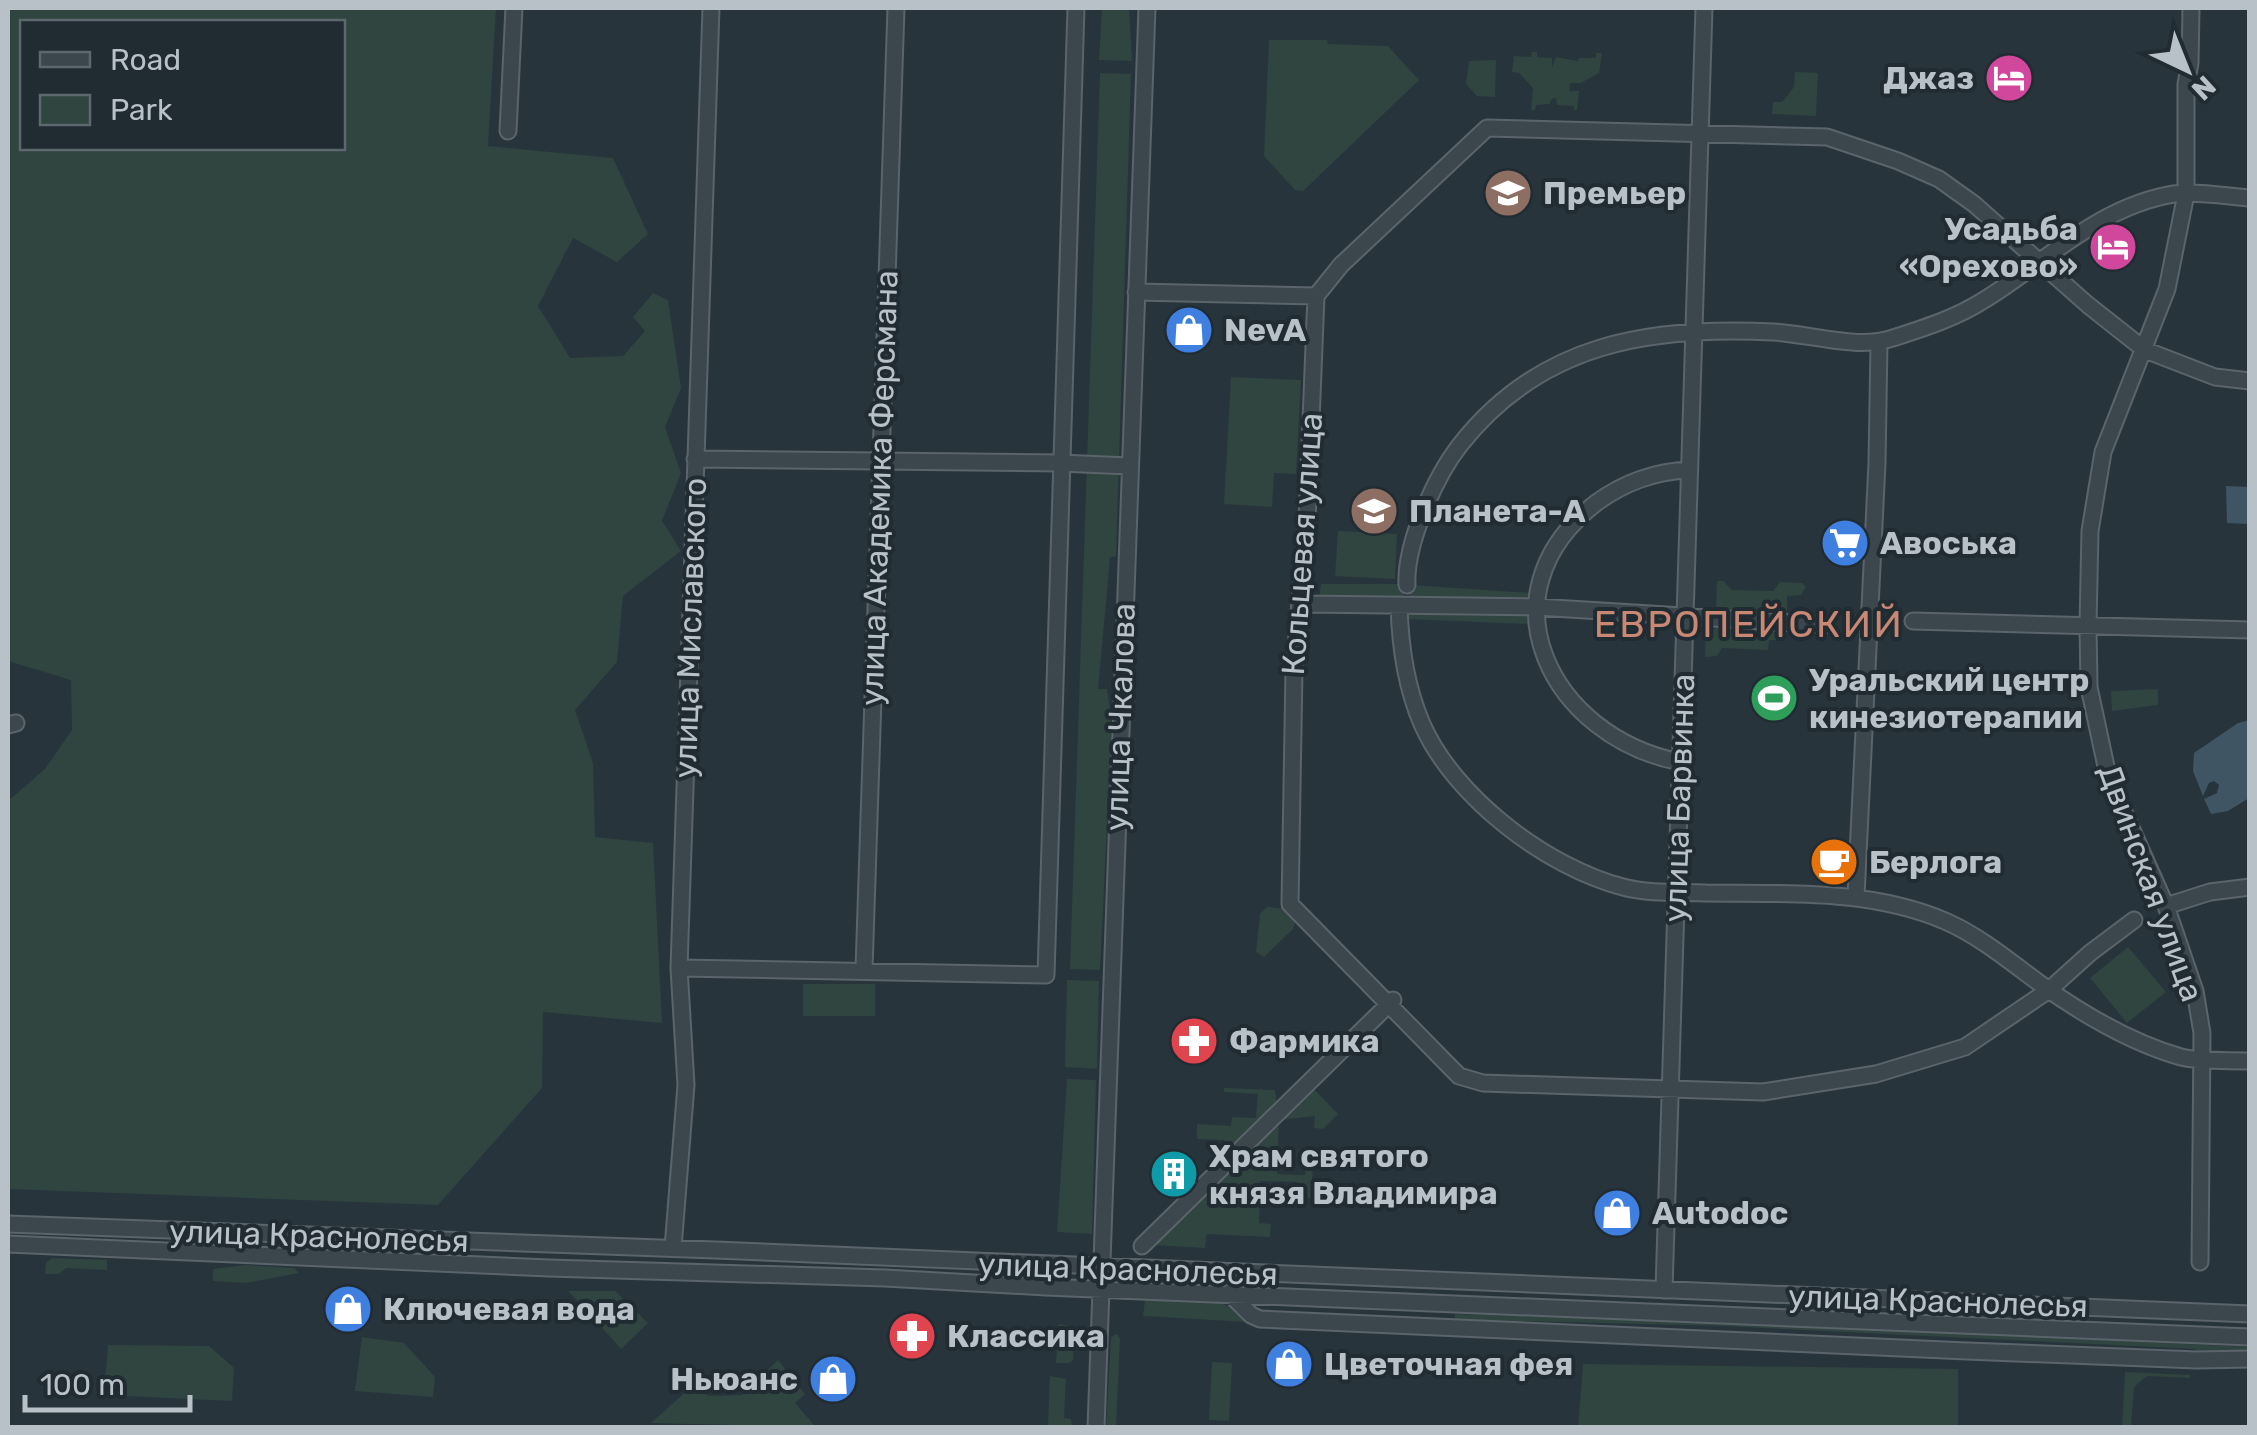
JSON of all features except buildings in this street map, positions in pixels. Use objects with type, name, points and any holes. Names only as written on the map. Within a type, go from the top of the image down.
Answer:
[{"type":"street","points":[[508,131],[514,8]]},
{"type":"street","name":"улица Миславского","points":[[673,1248],[686,1085],[680,968],[711,8]]},
{"type":"street","name":"улица Академика Ферсмана","points":[[864,970],[896,8]]},
{"type":"street","name":"улица Чкалова","points":[[864,970],[1046,975],[1076,8]]},
{"type":"street","name":"улица Чкалова","points":[[1096,1428],[1147,8]]},
{"type":"street","name":"улица Барвинка","points":[[1664,1290],[1704,8]]},
{"type":"street","name":"Двинская улица","points":[[2191,8],[2186,194],[2167,290],[2103,452],[2090,532],[2088,625],[2090,688],[2108,776],[2166,906],[2194,991],[2202,1033],[2200,1262]]},
{"type":"street","points":[[1136,292],[1316,296],[1341,265],[1487,128],[1827,137],[1939,179],[2145,350],[2215,376],[2250,380]]},
{"type":"street","points":[[1407,585],[1406,570],[1427,503],[1452,456],[1482,417],[1555,365],[1604,345],[1651,334],[1773,332],[1879,343],[1933,326],[1980,303],[2097,220],[2137,204],[2186,194],[2250,198]]},
{"type":"street","name":"Кольцевая улица","points":[[1316,296],[1306,521],[1294,670],[1290,904],[1460,1076],[1483,1083],[1763,1092],[1876,1074],[1965,1047],[2049,990],[2134,920]]},
{"type":"street","points":[[1856,896],[1879,343]]},
{"type":"street","points":[[695,459],[1129,466]]},
{"type":"street","points":[[1680,762],[1654,758],[1583,716],[1552,677],[1544,659],[1537,607],[1546,561],[1581,515],[1607,495],[1636,481],[1664,470],[1689,470]]},
{"type":"street","points":[[1306,604],[1537,607],[1826,625]]},
{"type":"street","points":[[1400,605],[1403,652],[1423,725],[1448,767],[1487,809],[1536,848],[1575,869],[1624,888],[1856,896],[1945,921],[1986,944],[2049,990],[2123,1033],[2184,1058],[2250,1061]]},
{"type":"street","points":[[1913,621],[2250,630]]},
{"type":"street","points":[[2166,906],[2210,892],[2250,887]]},
{"type":"street","points":[[680,968],[864,970]]},
{"type":"street","points":[[1142,1246],[1391,1002]]},
{"type":"street","name":"улица Краснолесья","points":[[8,1224],[2250,1314]]},
{"type":"street","name":"улица Краснолесья","points":[[8,1244],[2250,1337]]},
{"type":"street","points":[[549,1268],[550,1244]]},
{"type":"street","name":"улица Краснолесья","points":[[1229,1293],[1250,1315],[1260,1319],[2197,1360],[2250,1359]]},
{"type":"green space","points":[[8,8],[496,8],[488,146],[613,158],[648,234],[617,262],[573,238],[538,306],[570,358],[623,356],[645,331],[633,317],[653,293],[668,300],[681,388],[665,427],[681,473],[662,521],[681,551],[623,596],[617,662],[575,710],[593,763],[595,837],[653,843],[662,1023],[543,1012],[542,1088],[438,1205],[8,1189],[8,801],[45,769],[72,730],[71,680],[8,661]]},
{"type":"green space","points":[[1102,8],[1129,8],[1132,61],[1099,60]]},
{"type":"green space","points":[[1269,40],[1388,46],[1419,80],[1303,191],[1295,190],[1264,156]]},
{"type":"green space","points":[[1532,52],[1537,52],[1537,57],[1552,58],[1552,67],[1556,57],[1578,61],[1602,53],[1599,73],[1581,83],[1570,83],[1569,91],[1579,91],[1577,110],[1574,106],[1557,105],[1556,98],[1550,104],[1536,105],[1531,111],[1533,88],[1519,73],[1512,72],[1514,56],[1531,57]]},
{"type":"green space","points":[[1496,60],[1495,97],[1477,96],[1466,84],[1469,61]]},
{"type":"green space","points":[[1795,72],[1818,73],[1816,116],[1772,114],[1773,102],[1782,102],[1794,87]]},
{"type":"green space","points":[[1100,73],[1131,74],[1116,556],[1110,558],[1098,689],[1107,689],[1112,723],[1100,970],[1070,969]]},
{"type":"green space","points":[[1231,377],[1301,380],[1296,474],[1274,473],[1272,507],[1224,504]]},
{"type":"green space","points":[[1338,531],[1397,534],[1395,579],[1335,576]]},
{"type":"green space","points":[[1717,581],[1723,581],[1732,590],[1773,591],[1780,582],[1802,583],[1806,587],[1801,595],[1787,596],[1787,617],[1720,613],[1716,609]]},
{"type":"green space","points":[[1321,584],[1405,584],[1403,600],[1319,600]]},
{"type":"green space","points":[[1411,585],[1531,593],[1531,602],[1409,600]]},
{"type":"green space","points":[[1407,611],[1533,613],[1536,640],[1531,641],[1528,624],[1407,619]]},
{"type":"green space","points":[[1722,623],[1787,626],[1786,640],[1769,640],[1768,650],[1722,648],[1717,656],[1705,657],[1706,629],[1713,630]]},
{"type":"green space","points":[[2158,689],[2158,705],[2112,711],[2111,691]]},
{"type":"green space","points":[[1267,907],[1285,909],[1295,922],[1293,929],[1264,957],[1256,952],[1260,914]]},
{"type":"green space","points":[[2128,947],[2166,992],[2127,1023],[2090,978]]},
{"type":"green space","points":[[1067,980],[1099,981],[1097,1069],[1065,1067]]},
{"type":"green space","points":[[803,984],[875,984],[875,1016],[803,1016]]},
{"type":"green space","points":[[1067,1079],[1096,1080],[1092,1234],[1057,1232]]},
{"type":"green space","points":[[1312,1087],[1338,1114],[1323,1129],[1314,1128],[1315,1116],[1279,1120],[1277,1174],[1305,1175],[1306,1166],[1313,1167],[1311,1198],[1297,1197],[1298,1182],[1260,1181],[1259,1223],[1271,1224],[1270,1237],[1207,1234],[1205,1248],[1152,1245]]},
{"type":"green space","points":[[1224,1088],[1275,1090],[1277,1107],[1232,1148],[1224,1140],[1197,1139],[1197,1124],[1231,1126],[1232,1117],[1256,1118],[1258,1094],[1224,1092]]},
{"type":"green space","points":[[52,1258],[107,1260],[107,1270],[66,1268],[59,1274],[45,1274],[46,1263]]},
{"type":"green space","points":[[246,1265],[294,1268],[299,1273],[246,1283],[213,1281],[213,1269]]},
{"type":"green space","points":[[568,1291],[615,1291],[648,1323],[621,1349],[597,1322],[603,1317],[587,1298],[579,1302]]},
{"type":"green space","points":[[1145,1300],[1215,1302],[1238,1312],[1247,1322],[1143,1316]]},
{"type":"green space","points":[[1455,1314],[1724,1322],[2249,1347],[2250,1355],[1724,1326],[1480,1320],[1473,1325],[1454,1324]]},
{"type":"green space","points":[[1059,1324],[1075,1327],[1070,1363],[1056,1363]]},
{"type":"green space","points":[[1116,1334],[1120,1338],[1116,1427],[1106,1427],[1111,1337]]},
{"type":"green space","points":[[362,1337],[404,1343],[435,1377],[433,1397],[355,1391]]},
{"type":"green space","points":[[108,1345],[209,1346],[234,1368],[232,1401],[104,1395]]},
{"type":"green space","points":[[778,1360],[805,1394],[795,1403],[816,1427],[651,1423],[690,1388],[710,1396],[742,1395]]},
{"type":"green space","points":[[1212,1362],[1232,1363],[1229,1421],[1209,1420]]},
{"type":"green space","points":[[1583,1364],[1958,1369],[1958,1427],[1578,1427]]},
{"type":"green space","points":[[2125,1372],[2190,1378],[2147,1376],[2134,1387],[2131,1427],[2122,1427]]},
{"type":"green space","points":[[1050,1376],[1066,1379],[1064,1418],[1071,1419],[1072,1427],[1048,1427]]},
{"type":"water","points":[[2226,486],[2249,487],[2249,524],[2227,523]]},
{"type":"water","points":[[2249,720],[2249,798],[2228,811],[2211,814],[2204,799],[2217,793],[2219,785],[2209,783],[2203,796],[2193,771],[2194,753],[2238,723]]},
{"type":"place","name":"Джаз","points":[[2009,78]]},
{"type":"place","name":"Премьер","points":[[1508,193]]},
{"type":"place","name":"Усадьба «Орехово»","points":[[2113,247]]},
{"type":"place","name":"NevA","points":[[1189,330]]},
{"type":"place","name":"Планета-А","points":[[1374,511]]},
{"type":"place","name":"Авоська","points":[[1845,543]]},
{"type":"place","name":"Уральский центр кинезиотерапии","points":[[1774,698]]},
{"type":"place","name":"Берлога","points":[[1834,862]]},
{"type":"place","name":"Фармика","points":[[1194,1041]]},
{"type":"place","name":"Храм святого князя Владимира","points":[[1174,1174]]},
{"type":"place","name":"Autodoc","points":[[1617,1213]]},
{"type":"place","name":"Ключевая вода","points":[[348,1309]]},
{"type":"place","name":"Классика","points":[[912,1336]]},
{"type":"place","name":"Цветочная фея","points":[[1289,1364]]},
{"type":"place","name":"Ньюанс","points":[[833,1379]]},
{"type":"district","name":"ЕВРОПЕЙСКИЙ","points":[[1749,624]]}]
